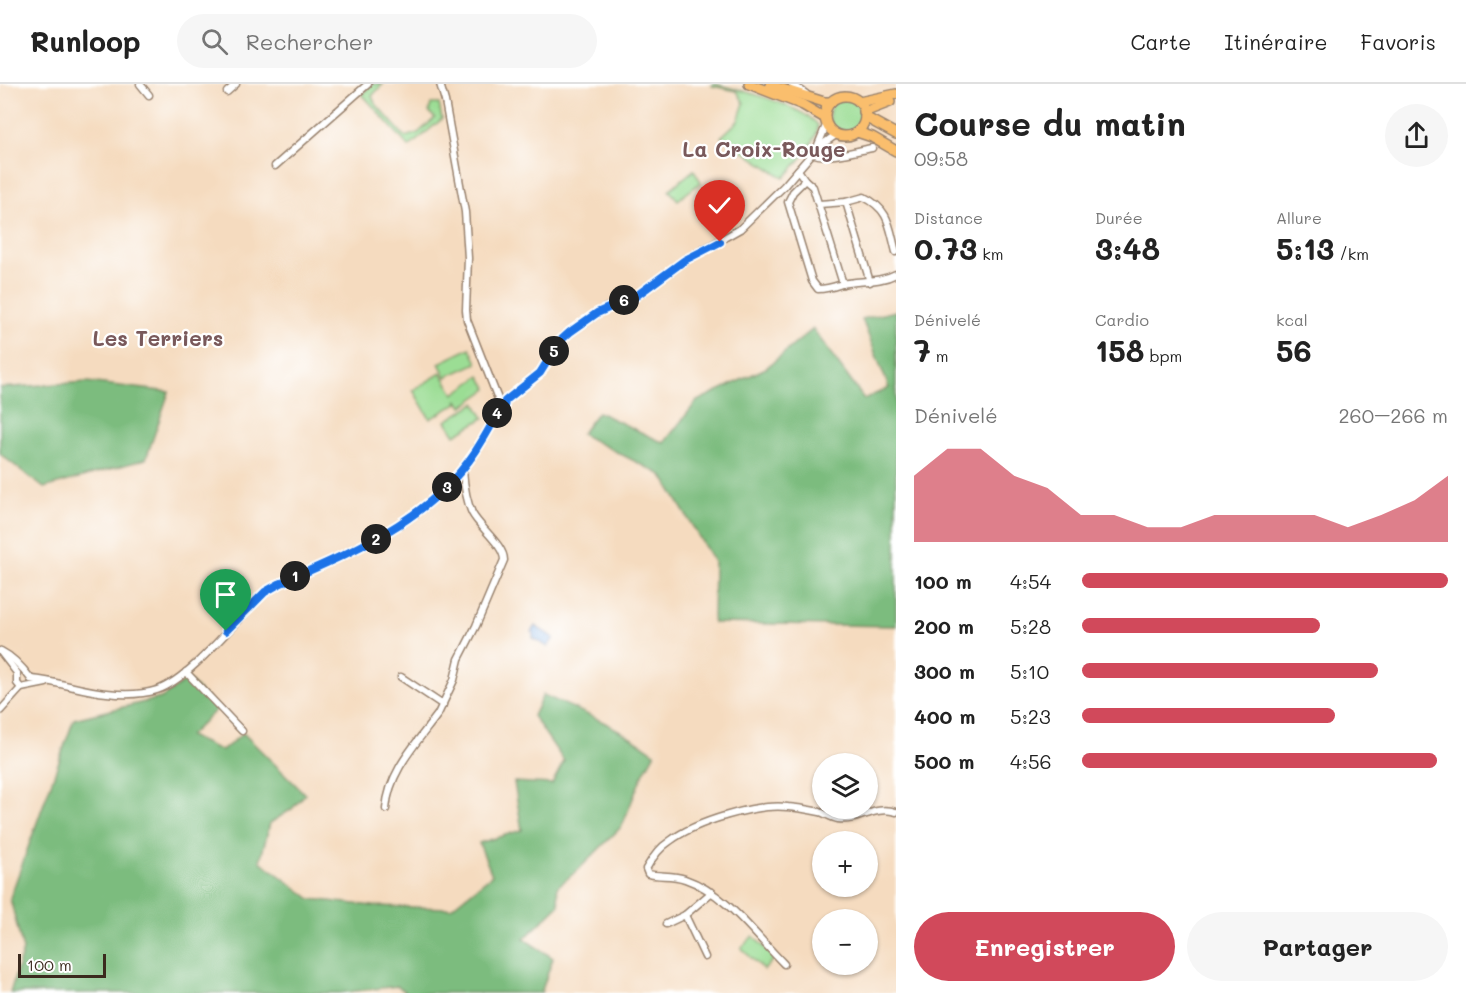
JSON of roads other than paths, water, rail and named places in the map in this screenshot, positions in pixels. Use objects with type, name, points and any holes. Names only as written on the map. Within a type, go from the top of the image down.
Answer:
[{"type":"main road","points":[[749,84],[803,105],[826,121],[837,134],[844,136],[857,132],[861,128],[865,114]]},
{"type":"main road","points":[[769,84],[824,102],[831,102]]},
{"type":"main road","points":[[859,102],[896,94]]},
{"type":"main road","points":[[826,121],[826,109],[831,102],[836,98],[848,96],[859,102],[865,114],[896,134]]},
{"type":"main road","points":[[865,114],[896,101]]},
{"type":"main road","points":[[857,132],[872,137],[896,151]]},
{"type":"street","points":[[140,84],[149,94]]},
{"type":"street","points":[[227,92],[236,84]]},
{"type":"street","points":[[274,166],[368,84]]},
{"type":"street","points":[[792,84],[808,96]]},
{"type":"street","points":[[0,711],[21,688],[25,688],[31,682],[49,681],[104,693],[130,694],[156,691],[167,686],[186,672],[265,592],[393,530],[444,490],[472,459],[496,417],[498,408],[504,407],[467,320],[465,212],[442,85]]},
{"type":"street","points":[[826,121],[814,151],[815,156],[872,148]]},
{"type":"street","points":[[502,400],[540,373],[560,341],[570,332],[597,313],[636,296],[685,260],[730,237],[775,196],[814,151],[837,134]]},
{"type":"street","points":[[798,170],[804,180],[813,187],[843,284]]},
{"type":"street","points":[[804,180],[792,192],[788,202],[812,281],[818,289],[829,290],[843,284],[870,282],[896,274]]},
{"type":"street","points":[[819,204],[846,202],[864,197],[876,203],[883,210],[896,252]]},
{"type":"street","points":[[846,202],[870,282]]},
{"type":"street","points":[[386,809],[387,797],[396,771],[443,705],[454,680],[459,659],[476,626],[504,560],[502,550],[482,528],[471,511],[463,470]]},
{"type":"street","points":[[0,651],[18,663],[31,682]]},
{"type":"street","points":[[0,651],[18,677],[17,683],[21,688]]},
{"type":"street","points":[[186,672],[242,731]]},
{"type":"street","points":[[18,677],[25,674]]},
{"type":"street","points":[[401,677],[443,705]]},
{"type":"street","points":[[784,964],[721,898],[712,892],[686,879],[648,874],[646,869],[659,849],[671,839],[715,820],[755,808],[788,807],[821,812],[837,819],[855,818],[875,810],[886,809],[896,812]]},
{"type":"street","points":[[666,924],[685,915],[712,892]]},
{"type":"street","points":[[685,915],[705,957]]},
{"type":"water","points":[[535,626],[554,638],[548,647],[533,638],[531,632]]},
{"type":"district","name":"La Croix-Rouge","points":[[764,150]]},
{"type":"district","name":"Les Terriers","points":[[158,339]]}]
